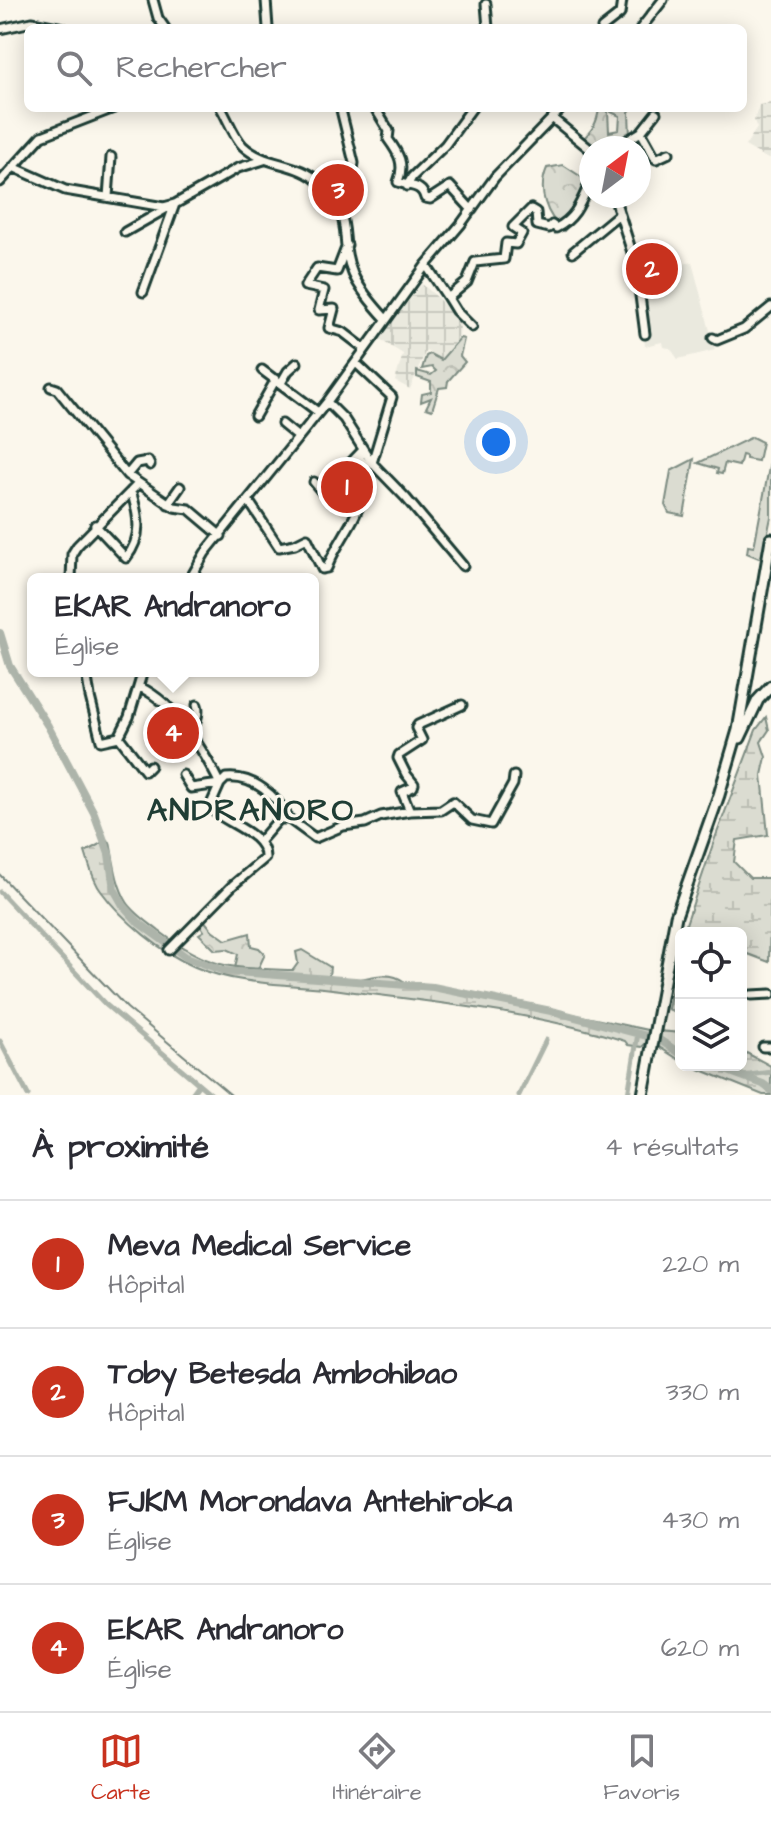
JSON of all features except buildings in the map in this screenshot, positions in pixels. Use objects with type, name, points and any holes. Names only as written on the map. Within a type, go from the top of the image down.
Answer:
[{"type":"main road","points":[[643,1095],[676,916],[738,730],[771,539]]},
{"type":"main road","points":[[730,760],[758,700],[771,686]]},
{"type":"street","points":[[153,0],[162,24]]},
{"type":"street","points":[[266,0],[268,24]]},
{"type":"street","points":[[607,24],[620,14],[622,0]]},
{"type":"street","points":[[644,24],[663,0]]},
{"type":"street","points":[[486,4],[488,24]]},
{"type":"street","points":[[0,29],[32,22],[42,24]]},
{"type":"street","points":[[0,182],[42,136],[104,112]]},
{"type":"street","points":[[223,112],[242,145],[264,160],[293,166],[319,182],[341,210],[352,271],[386,319]]},
{"type":"street","points":[[340,112],[354,163],[352,174],[358,183]]},
{"type":"street","points":[[377,112],[389,131],[388,139],[400,154],[402,172],[398,182],[421,189],[425,198],[430,199],[450,186],[472,210]]},
{"type":"street","points":[[407,186],[412,177],[445,145],[469,112]]},
{"type":"street","points":[[196,573],[205,553],[327,402],[426,265],[495,177],[558,112]]},
{"type":"street","points":[[634,136],[656,113]]},
{"type":"street","points":[[552,118],[579,140]]},
{"type":"street","points":[[641,132],[656,159],[669,153]]},
{"type":"street","points":[[108,197],[111,157]]},
{"type":"street","points":[[125,232],[238,168],[264,160]]},
{"type":"street","points":[[13,167],[65,190],[164,207],[175,204]]},
{"type":"street","points":[[143,292],[175,204]]},
{"type":"street","points":[[448,298],[467,282],[475,262],[504,259],[506,243],[516,244],[522,233],[513,227],[531,209],[536,212],[537,225],[556,228],[579,206]]},
{"type":"street","points":[[617,208],[636,265],[645,334]]},
{"type":"street","points":[[573,252],[619,214]]},
{"type":"street","points":[[347,242],[337,271],[317,268],[305,286],[324,290],[319,310],[334,309],[329,328],[343,332],[365,349]]},
{"type":"street","points":[[426,265],[456,311],[472,327]]},
{"type":"street","points":[[713,338],[717,340],[744,329],[771,307]]},
{"type":"street","points":[[255,416],[279,381],[297,363]]},
{"type":"street","points":[[356,363],[392,397],[372,463]]},
{"type":"street","points":[[262,370],[318,412]]},
{"type":"street","points":[[51,387],[57,389],[127,475],[168,504],[189,509],[221,536]]},
{"type":"street","points":[[327,402],[344,419],[372,463],[463,566]]},
{"type":"street","points":[[282,424],[298,437]]},
{"type":"street","points":[[314,482],[324,494],[363,450]]},
{"type":"street","points":[[360,489],[366,466],[359,457],[363,455],[363,450]]},
{"type":"street","points":[[127,475],[137,463],[148,461],[150,465]]},
{"type":"street","points":[[248,500],[279,547],[307,538],[322,569],[327,568],[332,553],[360,508],[363,492],[345,470]]},
{"type":"street","points":[[71,573],[72,554],[95,525],[138,484]]},
{"type":"street","points":[[168,504],[180,487]]},
{"type":"street","points":[[95,525],[126,558],[138,538],[138,512],[131,491]]},
{"type":"street","points":[[87,677],[101,741],[119,737]]},
{"type":"street","points":[[119,737],[142,677]]},
{"type":"street","points":[[140,687],[164,702],[208,759],[220,784]]},
{"type":"street","points":[[189,734],[199,711],[197,705]]},
{"type":"street","points":[[410,811],[402,792],[414,784],[406,774],[399,755],[422,740],[416,728],[418,725],[462,705]]},
{"type":"street","points":[[119,737],[145,771],[150,766]]},
{"type":"street","points":[[183,775],[191,788],[220,784]]},
{"type":"street","points":[[169,950],[233,885],[265,858],[260,841],[215,812],[212,802],[226,778],[238,776],[249,779],[283,808],[289,819],[315,838],[343,826],[365,823],[381,816],[441,810],[453,802],[472,820],[491,824],[513,784],[514,776]]},
{"type":"street","points":[[260,841],[279,819],[289,819]]},
{"type":"street","points":[[751,995],[771,994]]},
{"type":"shaded area","points":[[771,103],[771,155],[768,159],[745,146],[757,128],[754,121],[759,105]]},
{"type":"shaded area","points":[[674,251],[678,265],[692,262],[715,350],[678,359],[670,348],[663,347],[662,342],[645,346],[636,265]]},
{"type":"shaded area","points":[[422,284],[460,325],[459,337],[441,359],[426,350],[410,389],[395,381],[403,354],[379,339]]},
{"type":"shaded area","points":[[345,473],[360,492],[358,508],[347,521],[324,496]]},
{"type":"green space","points":[[598,112],[608,112],[609,132],[619,130],[620,116],[611,112],[629,112],[630,136],[586,136],[596,122]]},
{"type":"green space","points":[[563,165],[579,175],[581,208],[564,231],[552,218],[545,202],[543,185],[547,168]]},
{"type":"green space","points":[[460,338],[464,339],[460,356],[465,362],[448,381],[447,387],[439,388],[432,410],[426,408],[431,398],[421,402],[422,394],[431,392],[431,382],[417,377],[417,371],[431,375],[436,371],[432,367],[422,369],[426,356],[430,354],[441,360]]},
{"type":"green space","points":[[752,437],[762,442],[758,461],[742,455],[739,466],[725,463],[722,474],[717,473],[718,469],[698,463]]},
{"type":"green space","points":[[771,457],[771,517],[763,555],[759,558],[747,553],[748,546],[754,547]]},
{"type":"green space","points":[[694,459],[684,516],[669,513],[665,505],[671,471]]},
{"type":"green space","points":[[766,717],[769,730],[761,742],[766,757],[762,775],[768,835],[737,840],[734,862],[750,878],[771,878],[769,962],[747,954],[747,927],[685,927],[756,730]]},
{"type":"green space","points":[[107,840],[120,888],[130,906],[177,944],[208,960],[253,969],[293,970],[298,963],[296,952],[302,950],[330,967],[329,976],[332,977],[352,980],[393,976],[405,982],[648,1030],[647,1042],[642,1047],[628,1045],[625,1041],[553,1022],[480,1009],[245,981],[211,973],[169,953],[144,935],[98,887],[85,852]]},
{"type":"green space","points":[[203,919],[226,940],[250,933],[251,946],[265,954],[258,969],[235,968],[238,954],[227,949],[215,950],[199,934],[204,931],[199,923]]},
{"type":"green space","points":[[675,973],[675,1012],[668,1009]]},
{"type":"green space","points":[[659,1031],[675,1032],[675,1057],[656,1045]]},
{"type":"green space","points":[[747,1053],[771,1066],[771,1095],[763,1095],[704,1071],[747,1071]]},
{"type":"waterway","points":[[0,633],[10,666],[48,726],[94,813],[109,854],[114,889],[123,905],[139,923],[186,957],[224,971],[433,987],[556,1012],[658,1039],[675,1050]]},
{"type":"waterway","points":[[0,875],[127,1008],[231,1095]]},
{"type":"waterway","points":[[0,892],[105,1004],[212,1095]]},
{"type":"waterway","points":[[628,1095],[638,1033]]},
{"type":"waterway","points":[[519,1095],[546,1040]]},
{"type":"waterway","points":[[0,1041],[28,1095]]},
{"type":"waterway","points":[[728,1071],[771,1090]]},
{"type":"waterway","points":[[743,1076],[771,1072]]},
{"type":"waterway","points":[[191,1095],[199,1084]]},
{"type":"place","name":"FJKM Morondava Antehiroka","points":[[338,190]]},
{"type":"place","name":"Toby Betesda Ambohibao","points":[[652,269]]},
{"type":"place","name":"Meva Medical Service","points":[[347,487]]},
{"type":"place","name":"EKAR Andranoro","points":[[173,733]]},
{"type":"district","name":"ANDRANORO","points":[[251,810]]}]
